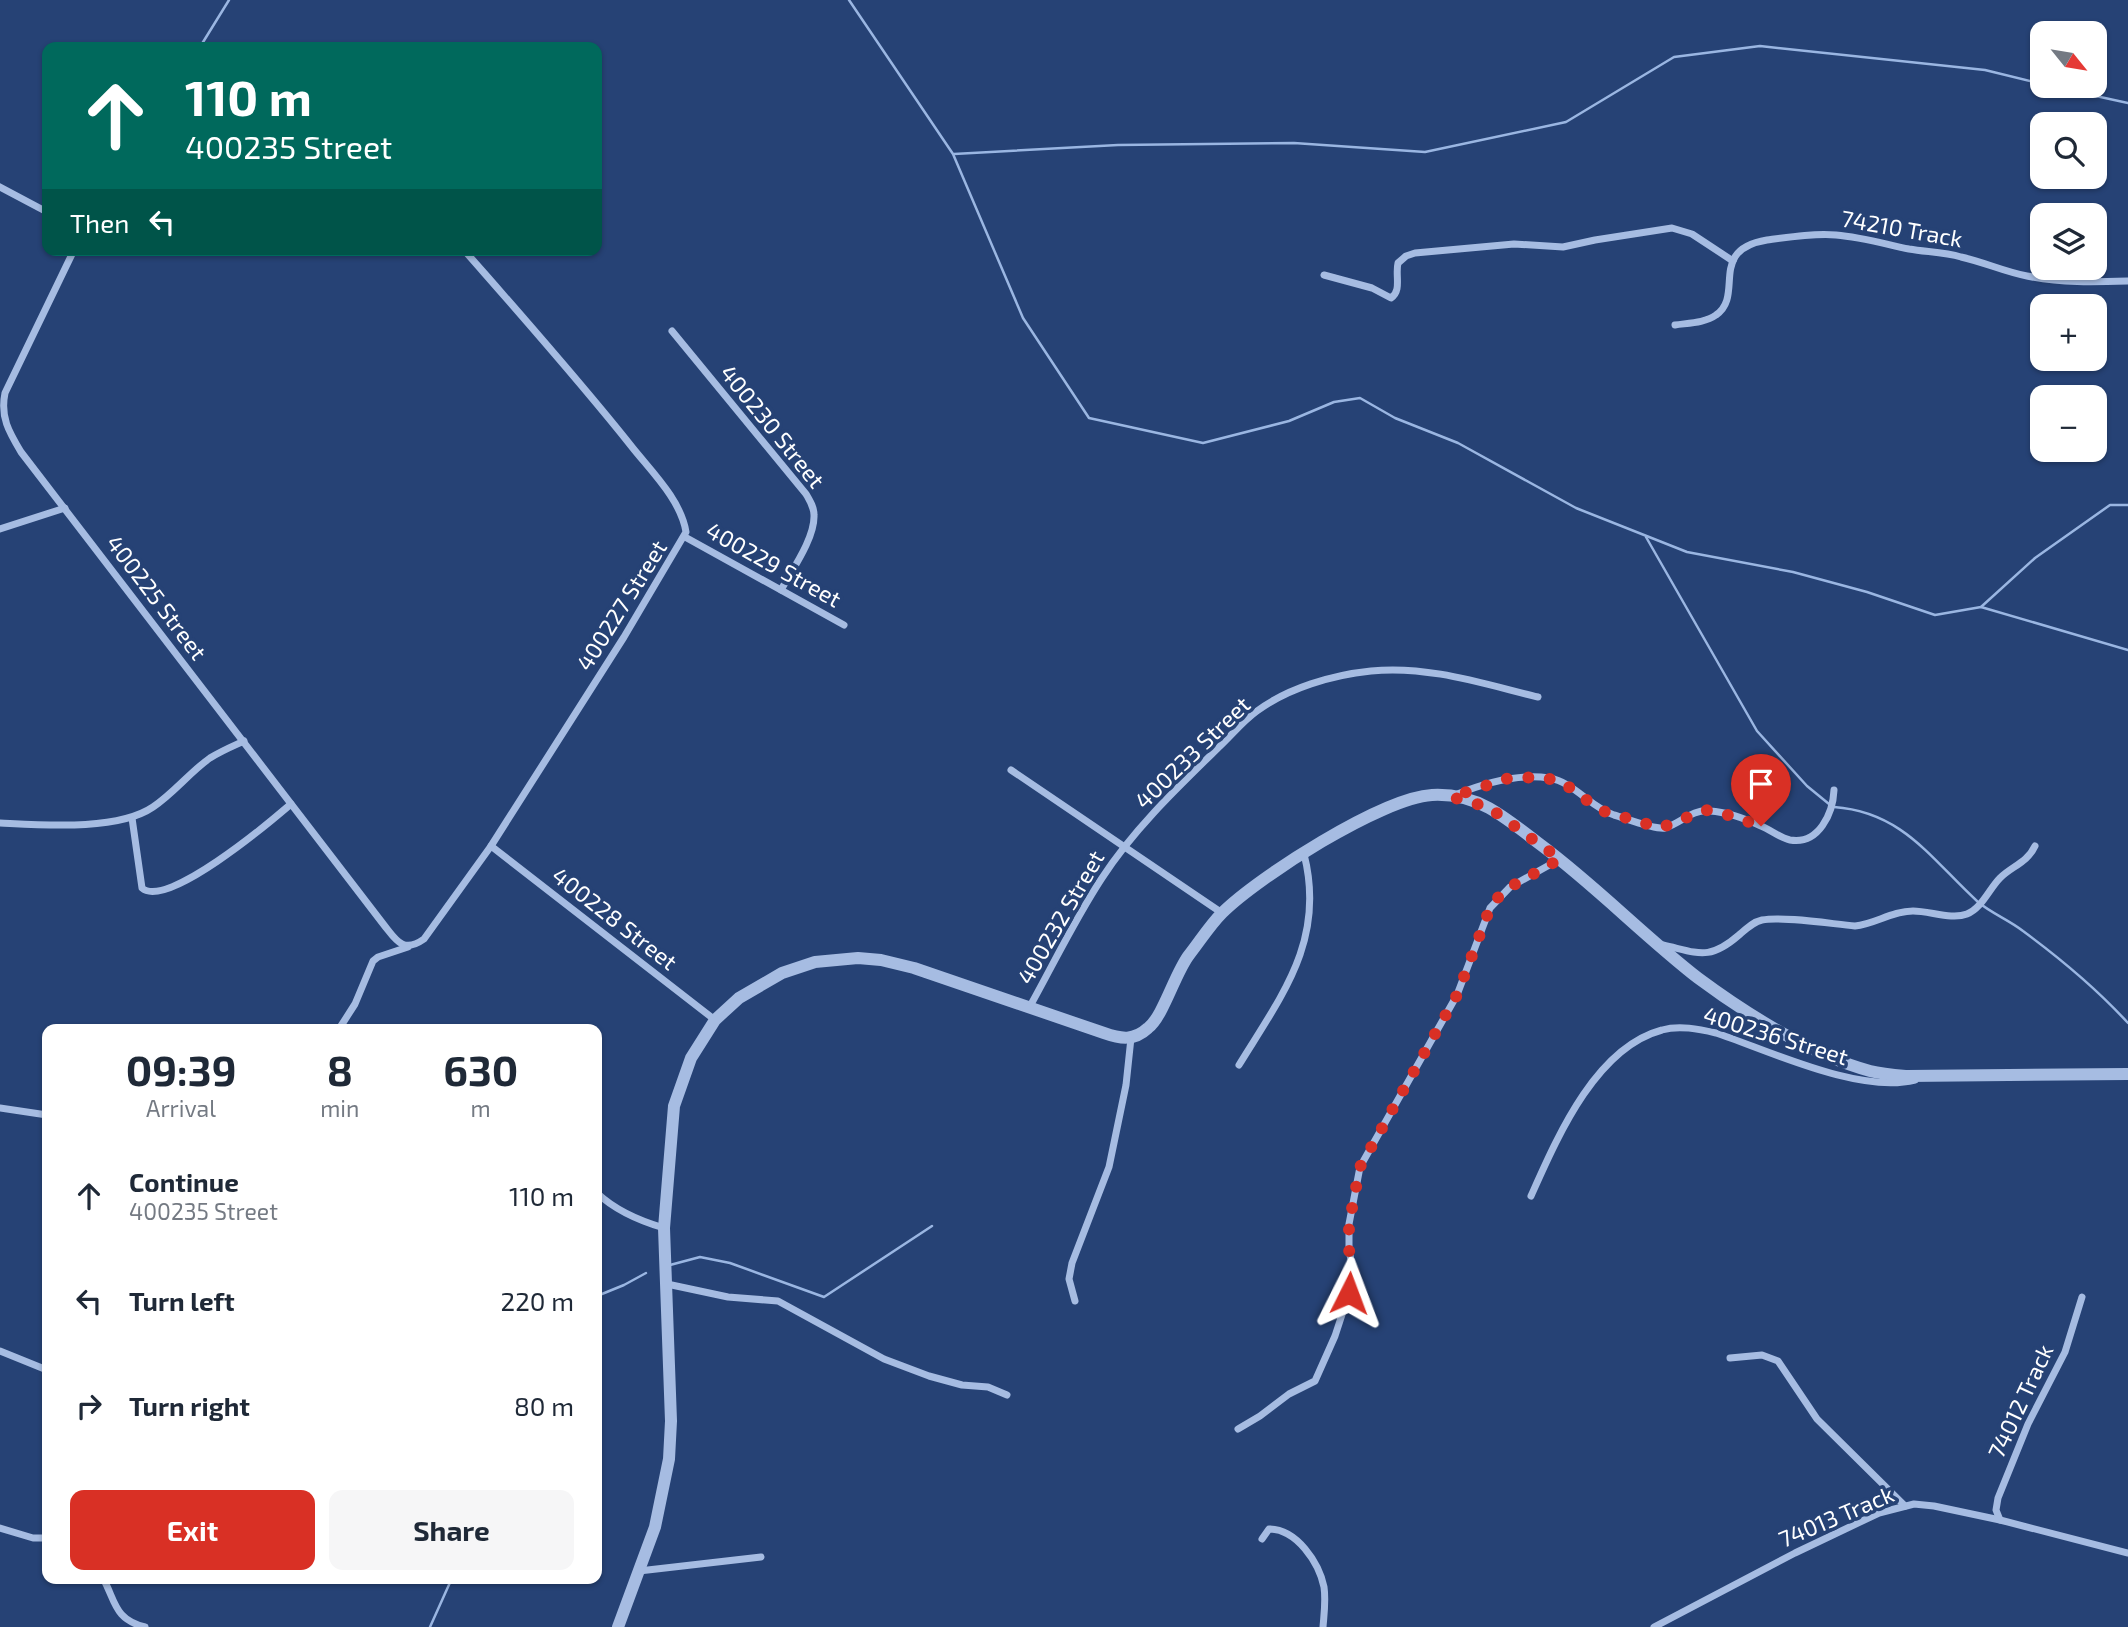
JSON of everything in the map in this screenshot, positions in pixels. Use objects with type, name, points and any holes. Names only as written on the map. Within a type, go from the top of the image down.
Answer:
[{"type":"street","points":[[0,187],[42,209]]},
{"type":"street","points":[[1324,275],[1372,288],[1391,298],[1397,293],[1398,263],[1415,253],[1514,244],[1563,247],[1672,229],[1692,234],[1733,261],[1726,301],[1721,311],[1705,320],[1675,325]]},
{"type":"street","name":"74210 Track","points":[[1733,261],[1740,251],[1767,240],[1833,234],[1958,256],[2031,277],[2075,282],[2128,281]]},
{"type":"street","name":"400225 Street","points":[[71,256],[15,368],[2,405],[6,427],[16,444],[398,943],[411,946]]},
{"type":"street","name":"400227 Street","points":[[411,946],[424,939],[491,846],[685,537],[681,514],[658,480],[591,396],[469,256]]},
{"type":"street","name":"400230 Street","points":[[672,331],[806,494],[812,505],[812,528],[781,590]]},
{"type":"street","points":[[0,529],[65,508]]},
{"type":"street","name":"400229 Street","points":[[685,537],[844,625]]},
{"type":"street","name":"400233 Street","points":[[1125,845],[1256,711],[1294,691],[1330,677],[1372,671],[1421,672],[1469,680],[1538,697]]},
{"type":"street","points":[[0,823],[43,825],[132,818],[162,801],[210,758],[244,741]]},
{"type":"street","points":[[1011,770],[1222,913]]},
{"type":"street","points":[[1031,782],[1036,774]]},
{"type":"street","points":[[1451,797],[1509,778],[1553,779],[1578,792],[1600,810],[1650,825],[1664,828],[1706,810],[1761,826],[1794,840],[1811,836],[1821,828],[1832,807],[1833,790]]},
{"type":"street","points":[[618,1627],[655,1527],[669,1459],[671,1421],[664,1228],[674,1106],[691,1058],[715,1020],[739,998],[782,973],[815,962],[858,958],[881,960],[914,968],[1120,1038],[1131,1038],[1150,1027],[1188,956],[1222,913],[1275,871],[1331,837],[1391,806],[1431,795],[1451,797],[1488,807],[1560,859],[1697,977],[1746,1011],[1846,1064],[1873,1072],[1929,1076],[2128,1074]]},
{"type":"street","points":[[132,818],[142,888],[155,893],[184,883],[240,847],[291,804]]},
{"type":"street","name":"400232 Street","points":[[1029,1008],[1100,880],[1125,845]]},
{"type":"street","name":"400228 Street","points":[[491,846],[715,1020]]},
{"type":"street","points":[[1658,944],[1709,953],[1725,948],[1749,926],[1763,919],[1855,926],[1906,912],[1965,915],[1976,908],[1999,879],[2026,860],[2035,846]]},
{"type":"street","points":[[1239,1065],[1300,956],[1308,931],[1312,894],[1304,854]]},
{"type":"street","points":[[1238,1429],[1289,1394],[1312,1384],[1318,1376],[1335,1336],[1353,1281],[1349,1250],[1351,1213],[1360,1167],[1457,995],[1490,908],[1510,887],[1560,859]]},
{"type":"street","points":[[342,1024],[355,1004],[373,961],[411,946]]},
{"type":"street","name":"400236 Street","points":[[1531,1196],[1567,1123],[1603,1069],[1617,1054],[1639,1038],[1663,1029],[1698,1029],[1716,1033],[1822,1070],[1871,1083],[1906,1082],[1929,1076]]},
{"type":"street","points":[[1075,1301],[1069,1279],[1072,1263],[1109,1167],[1126,1085],[1131,1038]]},
{"type":"street","points":[[0,1108],[42,1114]]},
{"type":"street","points":[[602,1196],[630,1216],[664,1228]]},
{"type":"street","points":[[667,1283],[727,1297],[778,1301],[884,1359],[929,1376],[962,1385],[988,1388],[1007,1395]]},
{"type":"street","name":"74012 Track","points":[[2000,1520],[1996,1510],[1998,1498],[2028,1424],[2066,1352],[2082,1297]]},
{"type":"street","points":[[0,1351],[42,1368]]},
{"type":"street","points":[[1730,1358],[1768,1356],[1778,1361],[1801,1399],[1817,1419],[1905,1506]]},
{"type":"street","name":"74013 Track","points":[[1654,1627],[1795,1553],[1880,1513],[1914,1504],[2000,1520],[2128,1553]]},
{"type":"street","points":[[0,1528],[42,1538]]},
{"type":"street","points":[[1262,1539],[1269,1529],[1279,1531],[1303,1547],[1310,1557],[1324,1585],[1323,1627]]},
{"type":"street","points":[[639,1571],[761,1557]]},
{"type":"street","points":[[106,1584],[119,1613],[133,1623],[145,1627]]},
{"type":"waterway","points":[[203,42],[229,0]]},
{"type":"waterway","points":[[849,0],[953,154],[1023,318],[1089,418],[1203,443],[1289,421],[1334,402],[1360,398],[1395,418],[1458,443],[1576,508],[1687,552],[1793,572],[1867,592],[1935,615],[1981,607],[2035,558],[2110,505],[2128,505]]},
{"type":"waterway","points":[[954,154],[1118,145],[1294,143],[1425,152],[1566,122],[1674,57],[1760,46],[1985,70],[2030,81]]},
{"type":"waterway","points":[[2105,98],[2128,103]]},
{"type":"waterway","points":[[1646,537],[1757,731],[1807,786],[1829,804]]},
{"type":"waterway","points":[[1981,607],[2128,650]]},
{"type":"waterway","points":[[1834,807],[1879,818],[1914,840],[1978,902],[2051,952],[2078,974],[2128,1023]]},
{"type":"waterway","points":[[670,1265],[700,1257],[730,1263],[824,1297],[932,1226]]},
{"type":"waterway","points":[[602,1294],[646,1273]]},
{"type":"waterway","points":[[430,1627],[449,1584]]},
{"type":"route","points":[[1349,1293],[1354,1275],[1349,1250],[1349,1224],[1360,1167],[1457,995],[1495,900],[1510,887],[1560,859],[1488,807],[1451,797],[1509,778],[1542,777],[1562,782],[1600,810],[1660,828],[1666,828],[1706,810],[1761,826]]}]
